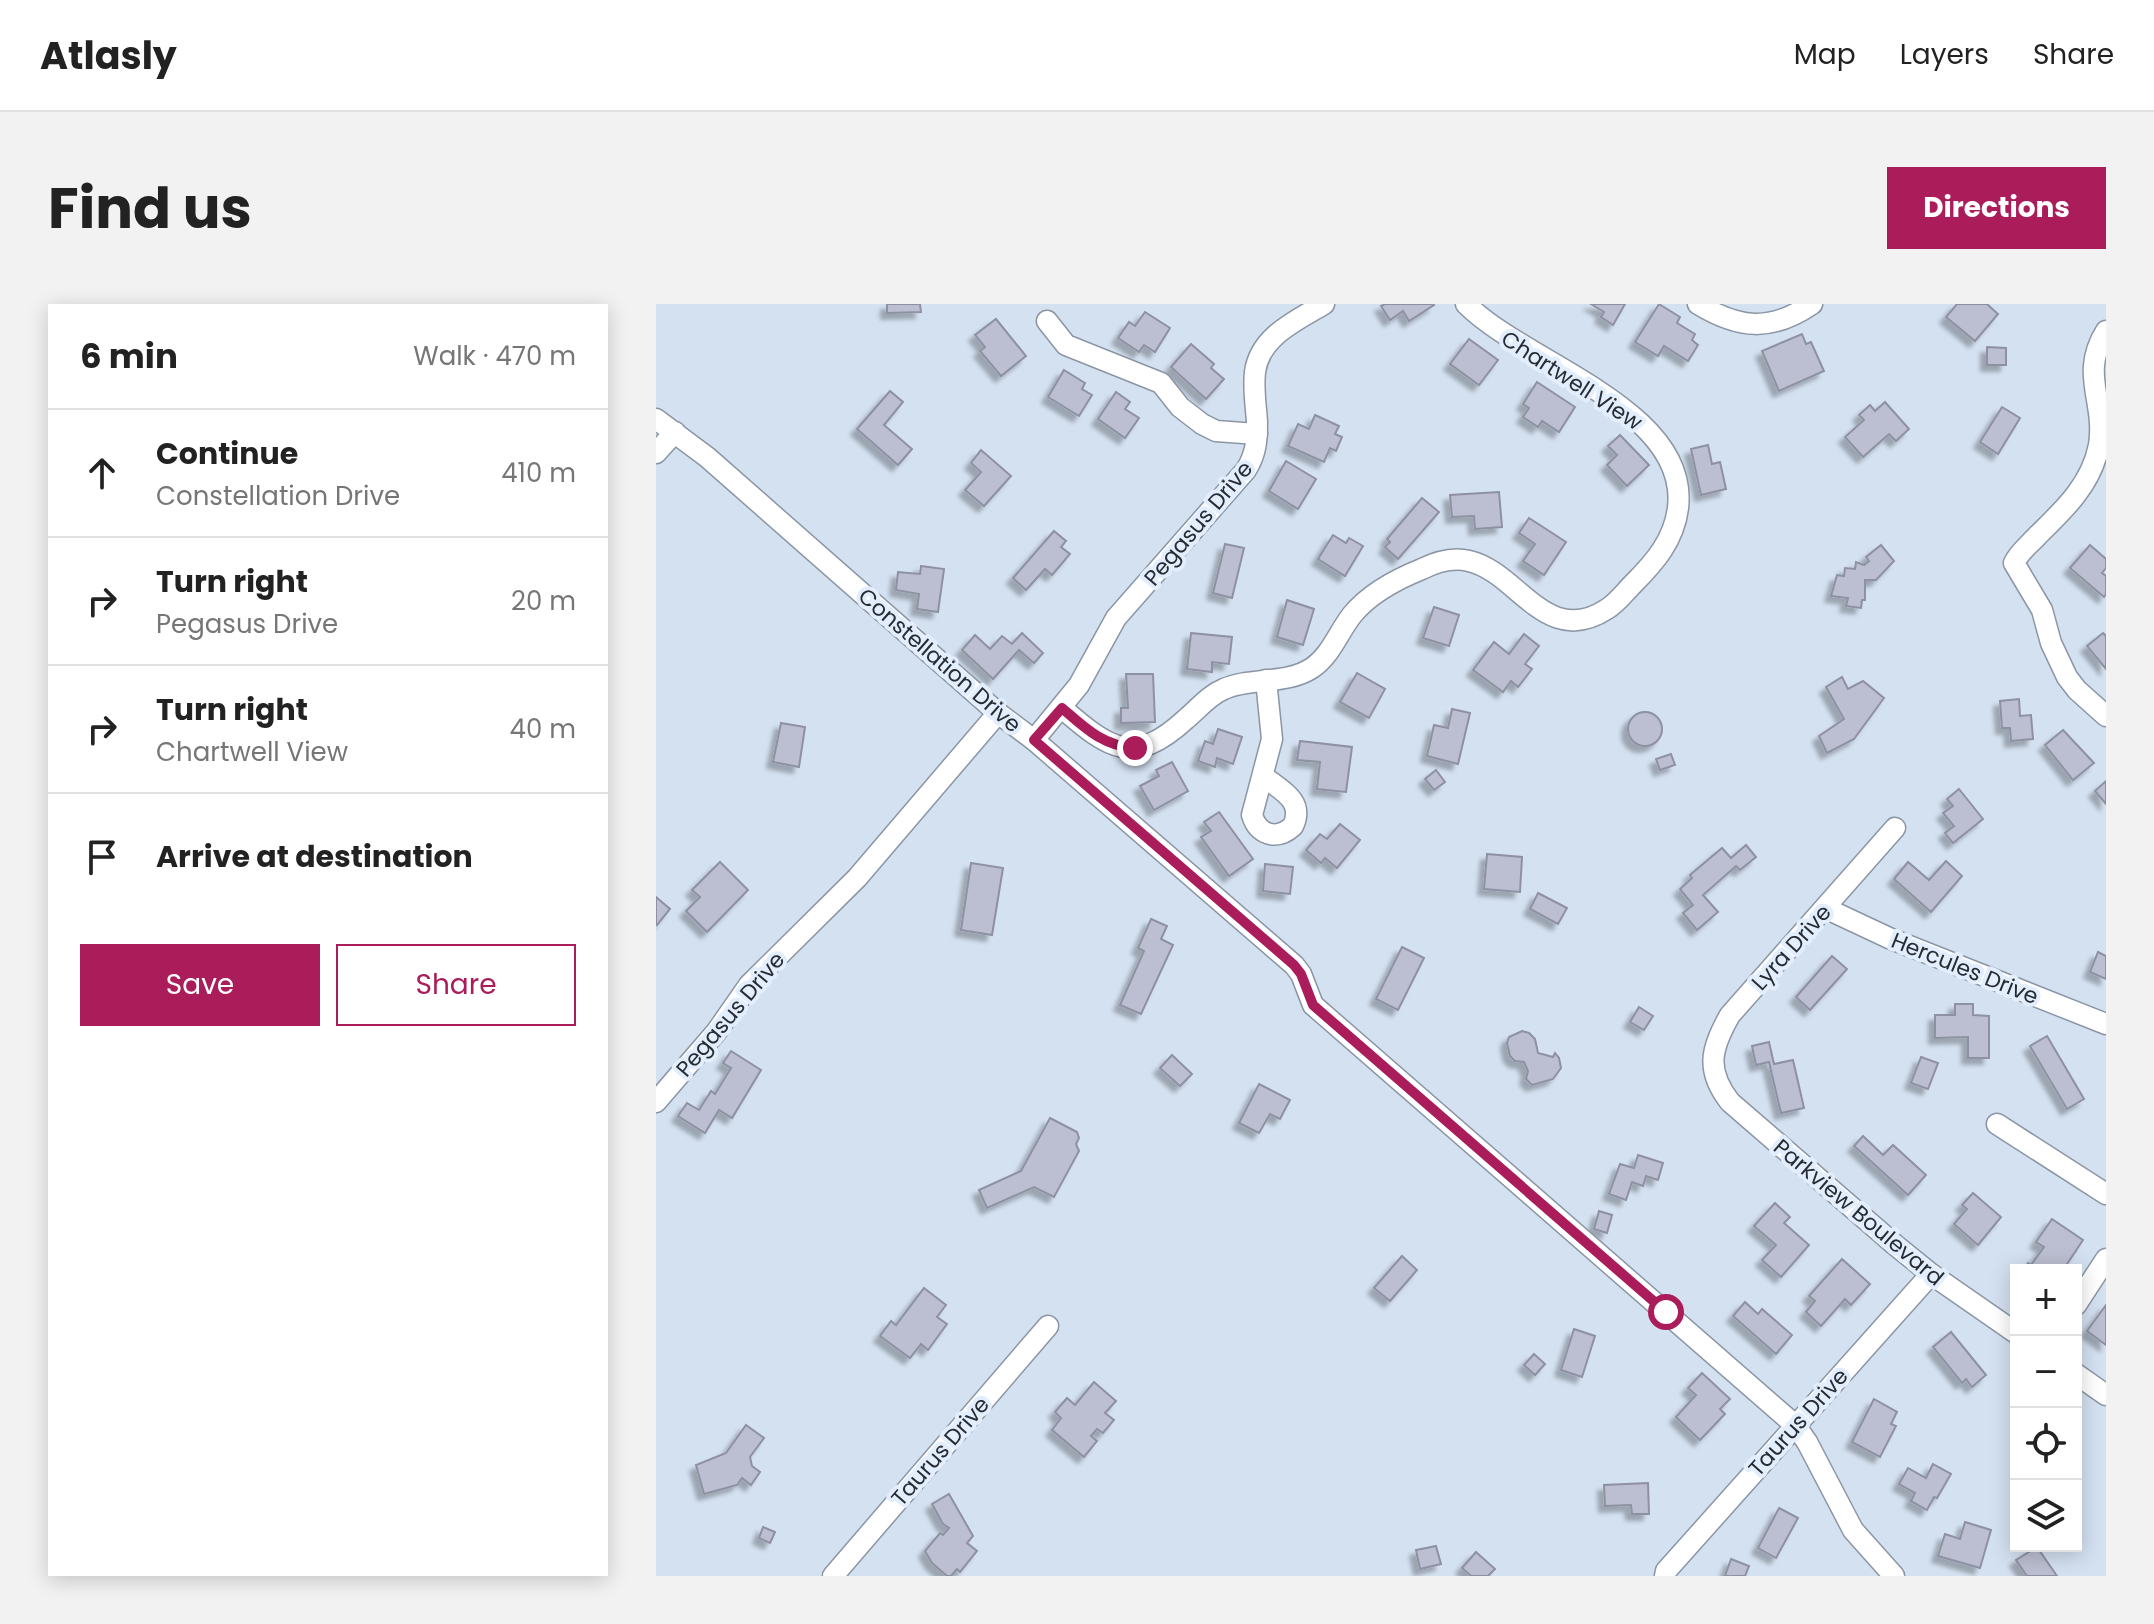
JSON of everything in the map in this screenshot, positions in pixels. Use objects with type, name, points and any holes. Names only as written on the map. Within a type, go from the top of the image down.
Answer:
[{"type":"street","name":"Pegasus Drive","points":[[1034,740],[1085,676],[1116,618],[1246,470],[1256,452],[1255,374],[1261,353],[1275,336],[1324,304]]},
{"type":"street","name":"Chartwell View","points":[[1062,708],[1099,739],[1122,747],[1135,748],[1163,739],[1223,689],[1292,676],[1311,668],[1329,652],[1351,616],[1373,595],[1434,564],[1459,559],[1472,561],[1496,575],[1552,616],[1580,619],[1608,609],[1663,552],[1675,523],[1678,489],[1667,453],[1642,423],[1615,402],[1495,330],[1466,304]]},
{"type":"street","points":[[1698,304],[1731,321],[1750,325],[1783,321],[1812,304]]},
{"type":"street","points":[[1047,321],[1066,345],[1161,383],[1180,407],[1202,424],[1216,431],[1257,434]]},
{"type":"street","points":[[2106,331],[2098,343],[2093,372],[2101,427],[2094,461],[2077,495],[2016,558],[2016,568],[2042,610],[2051,643],[2067,677],[2106,716]]},
{"type":"street","name":"Constellation Drive","points":[[656,419],[727,475],[998,713],[1034,740],[1294,965],[1301,974],[1313,1005],[1795,1425],[1853,1530],[1894,1576]]},
{"type":"street","points":[[656,453],[675,432]]},
{"type":"street","points":[[1264,777],[1272,726],[1266,680]]},
{"type":"street","name":"Pegasus Drive","points":[[656,1102],[717,1031],[749,985],[857,878],[998,713]]},
{"type":"street","name":"Lyra Drive","points":[[1714,1078],[1714,1052],[1730,1015],[1895,828]]},
{"type":"street","name":"Hercules Drive","points":[[1825,908],[1889,938],[2106,1024]]},
{"type":"street","name":"Parkview Boulevard","points":[[1714,1078],[1730,1102],[1931,1274],[2010,1329]]},
{"type":"street","points":[[1997,1124],[2106,1194]]},
{"type":"street","points":[[2082,1296],[2106,1259]]},
{"type":"street","name":"Taurus Drive","points":[[1660,1574],[1931,1274]]},
{"type":"street","name":"Taurus Drive","points":[[833,1576],[1048,1326]]},
{"type":"street","points":[[2082,1378],[2106,1395]]},
{"type":"building","points":[[887,304],[920,304],[921,312],[887,313]]},
{"type":"building","points":[[1591,304],[1625,304],[1613,325],[1601,317],[1604,312]]},
{"type":"building","points":[[1659,304],[1680,317],[1677,323],[1695,334],[1692,340],[1698,345],[1688,361],[1664,346],[1658,356],[1635,342]]},
{"type":"building","points":[[1957,304],[1987,304],[1998,314],[1975,341],[1946,317]]},
{"type":"building","points":[[1434,305],[1409,321],[1403,311],[1390,320],[1381,306]]},
{"type":"building","points":[[1145,312],[1170,328],[1155,352],[1144,345],[1139,352],[1118,338],[1129,322],[1135,326]]},
{"type":"building","points":[[996,319],[1026,356],[1001,376],[980,351],[985,347],[975,335]]},
{"type":"building","points":[[1802,334],[1806,344],[1811,342],[1824,371],[1779,391],[1762,351]]},
{"type":"building","points":[[1469,339],[1498,360],[1479,385],[1450,364]]},
{"type":"building","points":[[1191,344],[1214,364],[1211,368],[1224,379],[1206,399],[1171,367]]},
{"type":"building","points":[[1987,347],[2006,348],[2006,365],[1987,365]]},
{"type":"building","points":[[1064,370],[1085,383],[1082,389],[1092,395],[1079,416],[1048,397]]},
{"type":"building","points":[[1537,382],[1575,407],[1559,432],[1542,421],[1538,427],[1523,417],[1529,408],[1523,404]]},
{"type":"building","points":[[890,391],[903,402],[884,425],[912,449],[898,465],[857,429]]},
{"type":"building","points":[[1116,392],[1130,402],[1125,409],[1139,418],[1125,438],[1098,419]]},
{"type":"building","points":[[1885,402],[1909,429],[1896,441],[1889,434],[1863,457],[1845,437],[1864,420],[1859,415],[1870,405],[1875,411]]},
{"type":"building","points":[[2002,407],[2020,418],[1998,454],[1980,442]]},
{"type":"building","points":[[1315,415],[1339,426],[1335,434],[1342,437],[1336,451],[1330,448],[1324,462],[1288,446],[1298,424],[1309,429]]},
{"type":"building","points":[[1620,435],[1649,465],[1627,486],[1607,465],[1617,455],[1608,446]]},
{"type":"building","points":[[1708,445],[1712,464],[1720,462],[1726,489],[1701,495],[1691,449]]},
{"type":"building","points":[[981,450],[1011,476],[984,506],[965,490],[981,472],[971,463]]},
{"type":"building","points":[[1286,461],[1316,479],[1298,509],[1269,491]]},
{"type":"building","points":[[1499,492],[1502,527],[1475,529],[1474,516],[1452,517],[1450,495]]},
{"type":"building","points":[[1422,498],[1439,512],[1398,559],[1385,547],[1390,542],[1387,539]]},
{"type":"building","points":[[1529,518],[1566,542],[1544,575],[1523,561],[1535,544],[1519,533]]},
{"type":"building","points":[[1054,531],[1066,541],[1061,547],[1070,554],[1052,575],[1045,569],[1026,590],[1013,578]]},
{"type":"building","points":[[1333,535],[1346,543],[1349,538],[1363,546],[1345,576],[1318,559]]},
{"type":"building","points":[[1225,544],[1244,548],[1232,598],[1213,593]]},
{"type":"building","points":[[1881,545],[1894,561],[1876,580],[1865,580],[1865,600],[1862,600],[1861,608],[1846,606],[1848,598],[1831,596],[1837,575],[1844,576],[1845,568],[1855,569],[1856,562],[1864,565],[1869,561],[1866,557]]},
{"type":"building","points":[[2090,545],[2106,559],[2106,568],[2102,573],[2106,576],[2104,597],[2070,568]]},
{"type":"building","points":[[921,566],[944,569],[938,612],[917,609],[919,594],[896,590],[898,572],[920,574]]},
{"type":"building","points":[[1287,600],[1314,609],[1303,645],[1277,637]]},
{"type":"building","points":[[1434,607],[1459,615],[1449,646],[1423,638]]},
{"type":"building","points":[[1022,633],[1043,653],[1034,663],[1019,650],[993,679],[962,650],[975,635],[990,649],[1002,636],[1012,644]]},
{"type":"building","points":[[1191,633],[1232,637],[1229,664],[1212,662],[1212,672],[1187,669]]},
{"type":"building","points":[[2103,633],[2106,636],[2106,669],[2087,646]]},
{"type":"building","points":[[1524,634],[1539,646],[1525,664],[1532,669],[1518,687],[1511,681],[1503,692],[1473,670],[1494,642],[1509,654]]},
{"type":"building","points":[[1357,673],[1385,689],[1369,718],[1340,702]]},
{"type":"building","points":[[1126,674],[1153,674],[1155,722],[1121,723],[1121,708],[1128,708]]},
{"type":"building","points":[[1842,677],[1848,689],[1863,681],[1884,698],[1854,739],[1827,753],[1819,736],[1844,719],[1826,687]]},
{"type":"building","points":[[2019,699],[2020,716],[2031,715],[2033,739],[2011,741],[2010,728],[2002,728],[2000,701]]},
{"type":"building","points":[[1452,709],[1470,713],[1458,764],[1427,756],[1434,725],[1448,728]]},
{"type":"building","points":[[1645,712],[1657,717],[1662,729],[1657,741],[1645,746],[1633,741],[1628,729],[1633,717]]},
{"type":"building","points":[[781,723],[805,727],[799,767],[773,762]]},
{"type":"building","points":[[1218,729],[1242,737],[1233,764],[1217,758],[1215,767],[1198,761],[1205,741],[1213,744]]},
{"type":"building","points":[[2063,730],[2094,763],[2073,780],[2045,745]]},
{"type":"building","points":[[1300,741],[1352,747],[1346,792],[1317,789],[1320,762],[1297,760]]},
{"type":"building","points":[[1671,754],[1675,765],[1660,770],[1656,759]]},
{"type":"building","points":[[1172,762],[1188,791],[1154,810],[1140,786],[1159,776],[1156,770]]},
{"type":"building","points":[[1436,770],[1445,782],[1434,790],[1425,779]]},
{"type":"building","points":[[2106,781],[2106,804],[2095,791]]},
{"type":"building","points":[[1959,789],[1983,819],[1953,843],[1945,833],[1954,826],[1943,813],[1953,806],[1947,799]]},
{"type":"building","points":[[1219,812],[1253,859],[1229,876],[1201,837],[1211,831],[1204,822]]},
{"type":"building","points":[[1340,824],[1360,840],[1337,868],[1325,858],[1321,863],[1306,850],[1320,834],[1327,839]]},
{"type":"building","points":[[1746,845],[1756,857],[1740,870],[1736,866],[1703,895],[1718,912],[1697,930],[1683,913],[1693,905],[1680,889],[1692,878],[1690,875],[1722,848],[1731,858]]},
{"type":"building","points":[[1487,854],[1522,857],[1520,892],[1484,889]]},
{"type":"building","points":[[1946,861],[1962,876],[1931,912],[1894,879],[1908,862],[1929,880]]},
{"type":"building","points":[[720,862],[748,890],[707,932],[686,911],[700,897],[692,890]]},
{"type":"building","points":[[971,863],[1003,868],[992,935],[961,930]]},
{"type":"building","points":[[1265,864],[1293,867],[1290,894],[1263,891]]},
{"type":"building","points":[[1538,893],[1567,908],[1558,924],[1530,909]]},
{"type":"building","points":[[656,897],[670,909],[657,925],[656,924]]},
{"type":"building","points":[[1151,919],[1167,926],[1161,939],[1173,945],[1141,1014],[1120,1005],[1144,951],[1138,948]]},
{"type":"building","points":[[1402,947],[1424,958],[1398,1010],[1376,999]]},
{"type":"building","points":[[2098,952],[2106,956],[2106,979],[2090,972]]},
{"type":"building","points":[[1832,956],[1847,969],[1810,1010],[1796,997]]},
{"type":"building","points":[[1955,1004],[1973,1004],[1973,1015],[1989,1016],[1989,1058],[1968,1058],[1968,1037],[1935,1038],[1935,1015],[1955,1015]]},
{"type":"building","points":[[1639,1007],[1653,1016],[1644,1030],[1630,1022]]},
{"type":"building","points":[[1522,1031],[1535,1039],[1538,1053],[1553,1057],[1555,1053],[1559,1058],[1561,1068],[1553,1079],[1532,1085],[1526,1079],[1528,1071],[1524,1062],[1515,1061],[1510,1056],[1509,1037]]},
{"type":"building","points":[[2047,1036],[2084,1099],[2067,1109],[2030,1046]]},
{"type":"building","points":[[1769,1042],[1774,1064],[1793,1060],[1804,1108],[1781,1113],[1769,1062],[1756,1065],[1752,1046]]},
{"type":"building","points":[[731,1051],[761,1070],[732,1118],[719,1110],[705,1133],[678,1116],[687,1103],[699,1110],[711,1091],[715,1094],[731,1068],[723,1063]]},
{"type":"building","points":[[1172,1055],[1192,1074],[1180,1086],[1160,1068]]},
{"type":"building","points":[[1921,1057],[1938,1063],[1928,1089],[1911,1083]]},
{"type":"building","points":[[1259,1084],[1290,1100],[1280,1119],[1270,1114],[1259,1133],[1239,1123]]},
{"type":"building","points":[[1050,1118],[1077,1132],[1079,1138],[1076,1144],[1079,1151],[1054,1197],[1034,1187],[987,1208],[979,1190],[1021,1171]]},
{"type":"building","points":[[1863,1136],[1883,1155],[1893,1145],[1926,1175],[1908,1195],[1854,1146]]},
{"type":"building","points":[[1638,1155],[1663,1163],[1658,1180],[1646,1176],[1643,1186],[1632,1182],[1626,1200],[1609,1194],[1620,1164],[1634,1168]]},
{"type":"building","points":[[1973,1193],[2001,1217],[1978,1245],[1954,1224],[1967,1209],[1962,1205]]},
{"type":"building","points":[[1775,1203],[1790,1217],[1784,1223],[1809,1245],[1781,1277],[1762,1260],[1776,1245],[1754,1226]]},
{"type":"building","points":[[1599,1211],[1612,1215],[1607,1233],[1594,1229]]},
{"type":"building","points":[[2052,1219],[2083,1240],[2067,1264],[2032,1264],[2044,1247],[2036,1242]]},
{"type":"building","points":[[1402,1256],[1417,1270],[1390,1301],[1374,1288]]},
{"type":"building","points":[[1842,1259],[1870,1284],[1851,1305],[1845,1299],[1821,1326],[1806,1312],[1815,1301],[1809,1296]]},
{"type":"building","points":[[924,1288],[946,1305],[937,1317],[947,1324],[928,1350],[921,1344],[910,1358],[880,1336],[891,1321],[896,1325]]},
{"type":"building","points":[[1745,1302],[1758,1314],[1762,1309],[1792,1335],[1776,1354],[1733,1316]]},
{"type":"building","points":[[2106,1305],[2106,1345],[2087,1331]]},
{"type":"building","points":[[1574,1329],[1595,1336],[1582,1377],[1561,1370]]},
{"type":"building","points":[[1951,1332],[1986,1375],[1972,1387],[1966,1379],[1962,1383],[1933,1347]]},
{"type":"building","points":[[1534,1354],[1545,1364],[1535,1375],[1524,1365]]},
{"type":"building","points":[[1702,1373],[1730,1399],[1720,1409],[1725,1414],[1700,1440],[1676,1417],[1696,1395],[1688,1388]]},
{"type":"building","points":[[1094,1382],[1116,1401],[1105,1413],[1114,1420],[1103,1433],[1097,1429],[1091,1436],[1097,1441],[1084,1457],[1052,1430],[1061,1418],[1055,1412],[1067,1398],[1075,1405]]},
{"type":"building","points":[[1874,1399],[1897,1412],[1891,1424],[1896,1426],[1880,1457],[1852,1442]]},
{"type":"building","points":[[746,1425],[764,1438],[750,1457],[752,1466],[760,1472],[751,1485],[742,1478],[737,1485],[704,1494],[696,1465],[726,1453]]},
{"type":"building","points":[[1933,1464],[1951,1474],[1927,1510],[1911,1501],[1915,1493],[1899,1484],[1908,1468],[1926,1478]]},
{"type":"building","points":[[1648,1483],[1649,1514],[1632,1514],[1631,1505],[1605,1506],[1604,1485]]},
{"type":"building","points":[[949,1494],[973,1536],[967,1543],[977,1551],[960,1572],[957,1569],[947,1576],[932,1563],[925,1551],[940,1533],[943,1535],[949,1528],[943,1524],[932,1504]]},
{"type":"building","points":[[1779,1508],[1798,1518],[1776,1558],[1758,1548]]},
{"type":"building","points":[[1965,1522],[1991,1530],[1980,1568],[1938,1556],[1945,1534],[1960,1539]]},
{"type":"building","points":[[763,1527],[775,1532],[770,1543],[759,1538]]},
{"type":"building","points":[[1436,1546],[1441,1564],[1420,1569],[1416,1550]]},
{"type":"building","points":[[1476,1552],[1495,1569],[1488,1576],[1471,1576],[1462,1568]]},
{"type":"building","points":[[2029,1552],[2040,1552],[2057,1576],[2027,1576],[2016,1560]]},
{"type":"building","points":[[1731,1559],[1749,1566],[1745,1576],[1725,1576]]},
{"type":"route","points":[[1135,748],[1099,739],[1062,708],[1034,740],[1294,965],[1301,974],[1313,1005],[1666,1312]]}]
